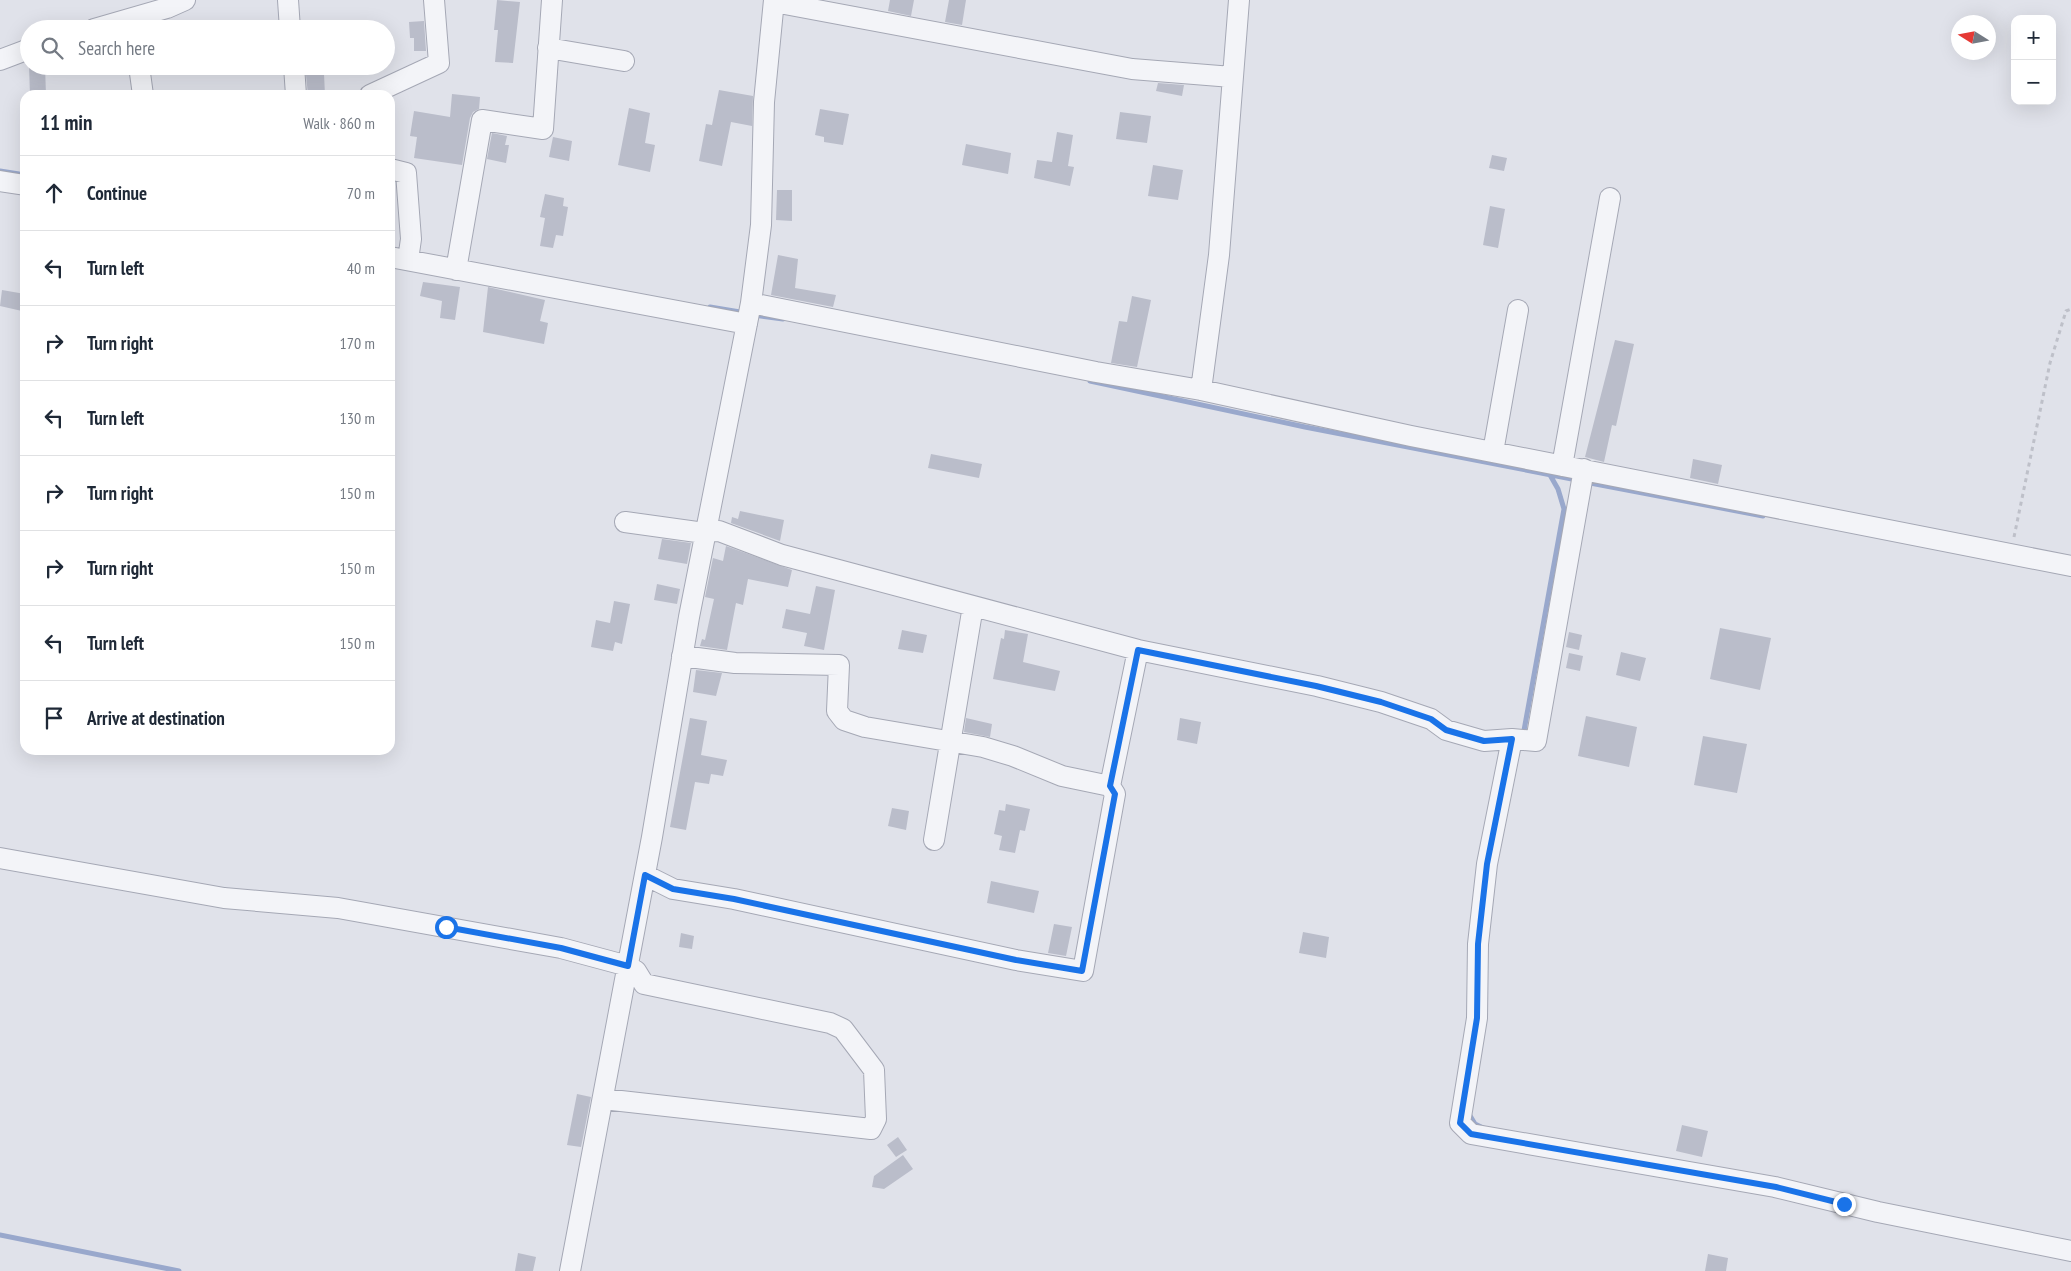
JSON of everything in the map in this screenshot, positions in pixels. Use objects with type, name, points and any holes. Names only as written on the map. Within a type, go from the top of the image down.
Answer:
[{"type":"street","points":[[119,20],[185,0]]},
{"type":"street","points":[[288,0],[289,20]]},
{"type":"street","points":[[381,90],[439,63],[434,0]]},
{"type":"street","points":[[456,270],[482,120],[543,130],[552,0]]},
{"type":"street","points":[[1201,390],[1220,255],[1239,0]]},
{"type":"street","points":[[570,1271],[645,875],[682,656],[751,303],[761,226],[764,102],[774,1],[1132,69],[1232,77]]},
{"type":"street","points":[[548,48],[624,62]]},
{"type":"street","points":[[0,60],[20,53]]},
{"type":"street","points":[[141,75],[142,90]]},
{"type":"street","points":[[295,75],[296,90]]},
{"type":"street","points":[[395,170],[406,173],[411,239],[399,258],[747,324]]},
{"type":"street","points":[[0,181],[20,183]]},
{"type":"street","points":[[1562,466],[1610,198]]},
{"type":"street","points":[[751,303],[1068,367],[1201,390],[1562,466],[2071,566]]},
{"type":"street","points":[[1493,452],[1518,310]]},
{"type":"street","points":[[625,522],[696,532],[719,531],[782,555],[1138,650],[1316,686],[1381,702],[1431,719],[1446,730],[1484,741],[1536,740],[1584,469]]},
{"type":"street","points":[[934,840],[973,606]]},
{"type":"street","points":[[645,875],[673,889],[734,899],[1016,960],[1082,971],[1115,794],[1110,786],[1138,650]]},
{"type":"street","points":[[682,656],[735,663],[838,666],[837,711],[844,720],[865,727],[950,741],[1014,756],[1062,776],[1110,786]]},
{"type":"street","points":[[1512,739],[1487,864],[1478,944],[1477,1018],[1460,1123],[1471,1134],[1776,1187],[1878,1212],[2071,1251]]},
{"type":"street","points":[[0,858],[224,898],[338,908],[561,948],[628,966],[636,971],[644,984],[830,1023],[843,1029],[874,1070],[876,1119],[871,1129],[603,1099]]},
{"type":"path","points":[[2010,554],[2050,363],[2066,311],[2071,309]]},
{"type":"building","points":[[497,0],[520,2],[513,63],[495,62],[498,30],[494,30]]},
{"type":"building","points":[[890,0],[914,0],[911,16],[888,11]]},
{"type":"building","points":[[949,0],[966,0],[962,25],[945,22]]},
{"type":"building","points":[[424,21],[426,51],[414,51],[414,38],[410,38],[409,22]]},
{"type":"building","points":[[29,75],[45,75],[46,90],[30,90]]},
{"type":"building","points":[[306,75],[324,75],[325,90],[308,90]]},
{"type":"building","points":[[1158,83],[1184,85],[1182,96],[1156,91]]},
{"type":"building","points":[[719,90],[753,96],[752,126],[731,122],[722,166],[699,161],[706,124],[712,125]]},
{"type":"building","points":[[452,94],[480,97],[479,109],[473,112],[470,118],[462,165],[414,158],[417,137],[410,136],[414,111],[450,117]]},
{"type":"building","points":[[629,108],[650,113],[645,143],[655,145],[650,172],[618,165]]},
{"type":"building","points":[[820,109],[849,114],[843,145],[824,142],[824,137],[815,135]]},
{"type":"building","points":[[1120,112],[1151,116],[1147,143],[1116,139]]},
{"type":"building","points":[[1057,132],[1073,135],[1068,166],[1074,167],[1070,186],[1034,178],[1037,160],[1052,162]]},
{"type":"building","points":[[492,133],[507,136],[505,145],[509,145],[506,163],[487,159]]},
{"type":"building","points":[[553,137],[572,141],[569,161],[549,157]]},
{"type":"building","points":[[966,144],[1011,153],[1008,174],[962,165]]},
{"type":"building","points":[[1492,155],[1507,158],[1504,171],[1489,168]]},
{"type":"building","points":[[1153,165],[1183,170],[1178,200],[1148,196]]},
{"type":"building","points":[[777,190],[792,190],[792,221],[776,220]]},
{"type":"building","points":[[545,194],[564,198],[563,206],[568,207],[563,236],[556,235],[553,248],[540,246],[545,218],[540,217]]},
{"type":"building","points":[[1490,206],[1505,209],[1498,248],[1483,245]]},
{"type":"building","points":[[778,255],[798,259],[795,288],[836,295],[833,307],[771,295]]},
{"type":"building","points":[[423,282],[460,287],[455,320],[440,318],[442,301],[420,296]]},
{"type":"building","points":[[488,287],[545,300],[540,321],[548,323],[544,344],[483,332]]},
{"type":"building","points":[[2,290],[20,293],[20,311],[0,306]]},
{"type":"building","points":[[1132,296],[1151,300],[1137,367],[1111,363],[1119,321],[1127,322]]},
{"type":"building","points":[[1615,340],[1634,344],[1616,426],[1612,425],[1604,462],[1585,457]]},
{"type":"building","points":[[931,454],[982,464],[979,478],[928,468]]},
{"type":"building","points":[[1693,459],[1722,465],[1718,484],[1690,478]]},
{"type":"building","points":[[740,511],[784,520],[780,541],[731,523],[732,517],[738,519]]},
{"type":"building","points":[[662,539],[691,543],[687,564],[658,559]]},
{"type":"building","points":[[726,546],[792,570],[788,587],[748,579],[743,605],[736,603],[727,650],[700,646],[702,639],[705,640],[714,599],[705,597],[713,558],[723,561]]},
{"type":"building","points":[[657,584],[680,589],[677,604],[654,600]]},
{"type":"building","points":[[816,586],[835,590],[824,650],[804,646],[807,633],[782,628],[786,609],[810,614]]},
{"type":"building","points":[[614,601],[630,604],[622,644],[615,642],[613,651],[591,647],[596,620],[610,623]]},
{"type":"building","points":[[1720,628],[1771,638],[1760,690],[1710,679]]},
{"type":"building","points":[[902,630],[927,635],[923,653],[898,649]]},
{"type":"building","points":[[1005,630],[1028,634],[1023,662],[1060,671],[1055,691],[993,679],[1001,638],[1004,639]]},
{"type":"building","points":[[1569,632],[1582,635],[1579,650],[1566,647]]},
{"type":"building","points":[[1621,652],[1646,658],[1640,681],[1616,675]]},
{"type":"building","points":[[1569,653],[1583,656],[1580,671],[1566,668]]},
{"type":"building","points":[[696,670],[722,673],[716,696],[693,692]]},
{"type":"building","points":[[1586,716],[1637,727],[1629,767],[1578,756]]},
{"type":"building","points":[[690,718],[707,721],[701,755],[727,760],[723,776],[711,774],[709,784],[695,782],[686,830],[670,827]]},
{"type":"building","points":[[966,718],[992,724],[990,737],[964,732]]},
{"type":"building","points":[[1180,718],[1201,722],[1197,744],[1177,740]]},
{"type":"building","points":[[1703,736],[1747,744],[1737,793],[1694,785]]},
{"type":"building","points":[[1006,804],[1030,809],[1025,831],[1020,830],[1015,853],[999,850],[1002,836],[994,834],[999,810],[1005,811]]},
{"type":"building","points":[[892,808],[909,811],[906,830],[888,826]]},
{"type":"building","points":[[991,881],[1039,891],[1034,913],[987,903]]},
{"type":"building","points":[[1054,924],[1072,927],[1066,956],[1048,953]]},
{"type":"building","points":[[1303,932],[1329,937],[1326,958],[1299,953]]},
{"type":"building","points":[[681,933],[694,936],[692,949],[679,947]]},
{"type":"building","points":[[577,1094],[591,1097],[581,1147],[567,1145]]},
{"type":"building","points":[[1682,1125],[1708,1131],[1702,1157],[1676,1151]]},
{"type":"building","points":[[898,1137],[907,1150],[896,1157],[887,1145]]},
{"type":"building","points":[[903,1155],[913,1169],[884,1189],[872,1187],[874,1176]]},
{"type":"building","points":[[518,1253],[536,1257],[533,1271],[515,1271]]},
{"type":"building","points":[[1708,1254],[1728,1258],[1726,1271],[1705,1271]]},
{"type":"waterway","points":[[0,171],[19,174]]},
{"type":"waterway","points":[[710,307],[746,313]]},
{"type":"waterway","points":[[754,315],[783,319]]},
{"type":"waterway","points":[[1090,381],[1305,427],[1577,480]]},
{"type":"waterway","points":[[1523,736],[1564,509],[1558,489],[1550,475]]},
{"type":"waterway","points":[[1585,482],[1763,516]]},
{"type":"waterway","points":[[1469,1114],[1475,1124],[1483,1128]]},
{"type":"waterway","points":[[0,1235],[179,1271]]},
{"type":"route","points":[[446,927],[561,948],[628,966],[645,875],[673,889],[734,899],[1016,960],[1082,971],[1090,939],[1098,880],[1115,794],[1110,786],[1138,650],[1316,686],[1381,702],[1431,719],[1446,730],[1484,741],[1512,739],[1487,864],[1478,944],[1477,1018],[1469,1058],[1460,1123],[1471,1134],[1776,1187],[1844,1204]]}]
